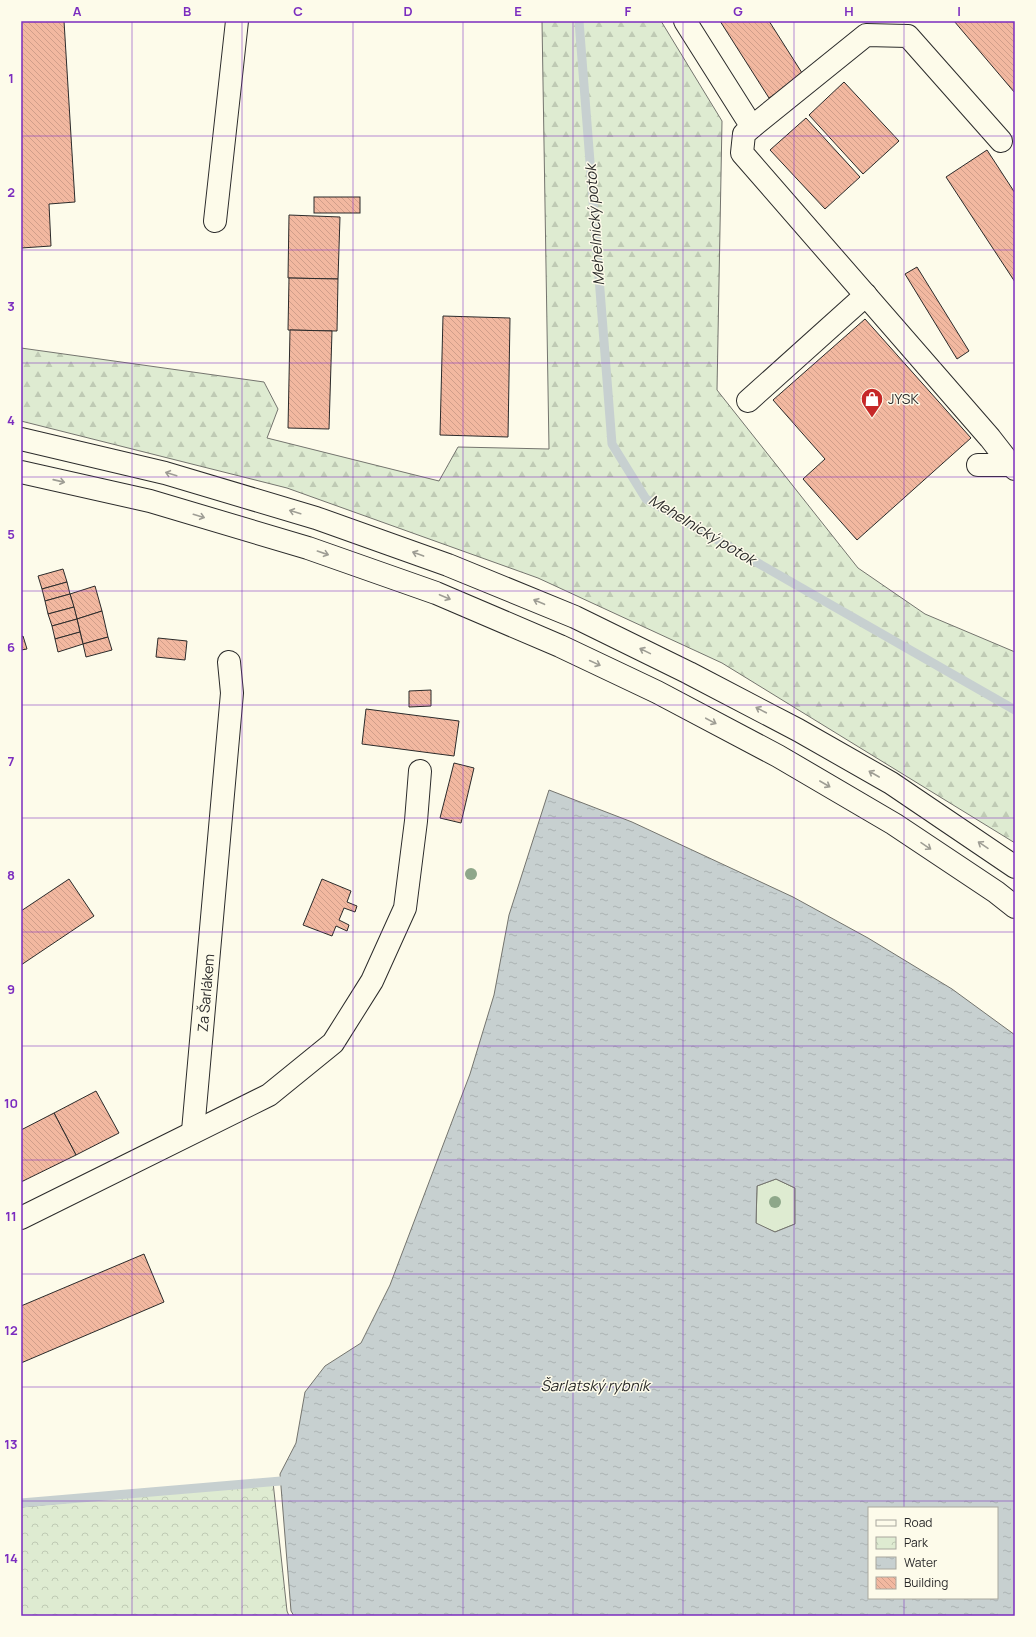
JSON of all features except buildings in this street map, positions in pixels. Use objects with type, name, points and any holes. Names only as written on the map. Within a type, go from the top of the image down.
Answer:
[{"type":"main road","points":[[216,221],[237,21]]},
{"type":"main road","points":[[685,21],[752,127]]},
{"type":"main road","points":[[1001,141],[908,36],[866,35],[744,134],[742,153],[990,438],[1013,467]]},
{"type":"main road","points":[[748,401],[866,295]]},
{"type":"main road","points":[[21,439],[164,472],[316,518],[448,565],[575,617],[689,673],[798,730],[890,783],[1015,867]]},
{"type":"main road","points":[[978,465],[1013,467]]},
{"type":"main road","points":[[21,472],[150,501],[308,548],[436,593],[560,646],[657,692],[778,756],[894,824],[996,892],[1015,908]]},
{"type":"main road","name":"Za Šarlákem","points":[[193,1131],[232,693],[229,662]]},
{"type":"main road","points":[[21,1218],[193,1131],[269,1095],[333,1043],[372,981],[405,908],[420,771]]},
{"type":"green space","points":[[542,21],[661,21],[722,121],[717,390],[858,568],[925,614],[1015,652],[1015,843],[722,663],[538,578],[287,488],[21,421],[21,348],[264,382],[278,409],[267,438],[439,481],[458,447],[549,449]]},
{"type":"green space","points":[[776,1179],[795,1188],[795,1224],[775,1232],[756,1224],[757,1186]]},
{"type":"green space","points":[[273,1482],[287,1611],[289,1616],[21,1616],[21,1507]]},
{"type":"water","name":"Šarlatský rybník","points":[[549,790],[632,822],[793,897],[868,938],[952,989],[1015,1035],[1015,1616],[294,1616],[291,1611],[280,1474],[296,1443],[305,1392],[325,1366],[361,1343],[390,1285],[470,1074],[494,995],[509,915]],"holes":[[[776,1179],[795,1188],[795,1224],[775,1232],[756,1223],[757,1186]]]},
{"type":"waterway","name":"Mehelnický potok","points":[[579,21],[612,444],[646,499],[1015,710]]},
{"type":"waterway","points":[[21,1503],[293,1480]]},
{"type":"place","name":"JYSK","points":[[872,418]]}]
